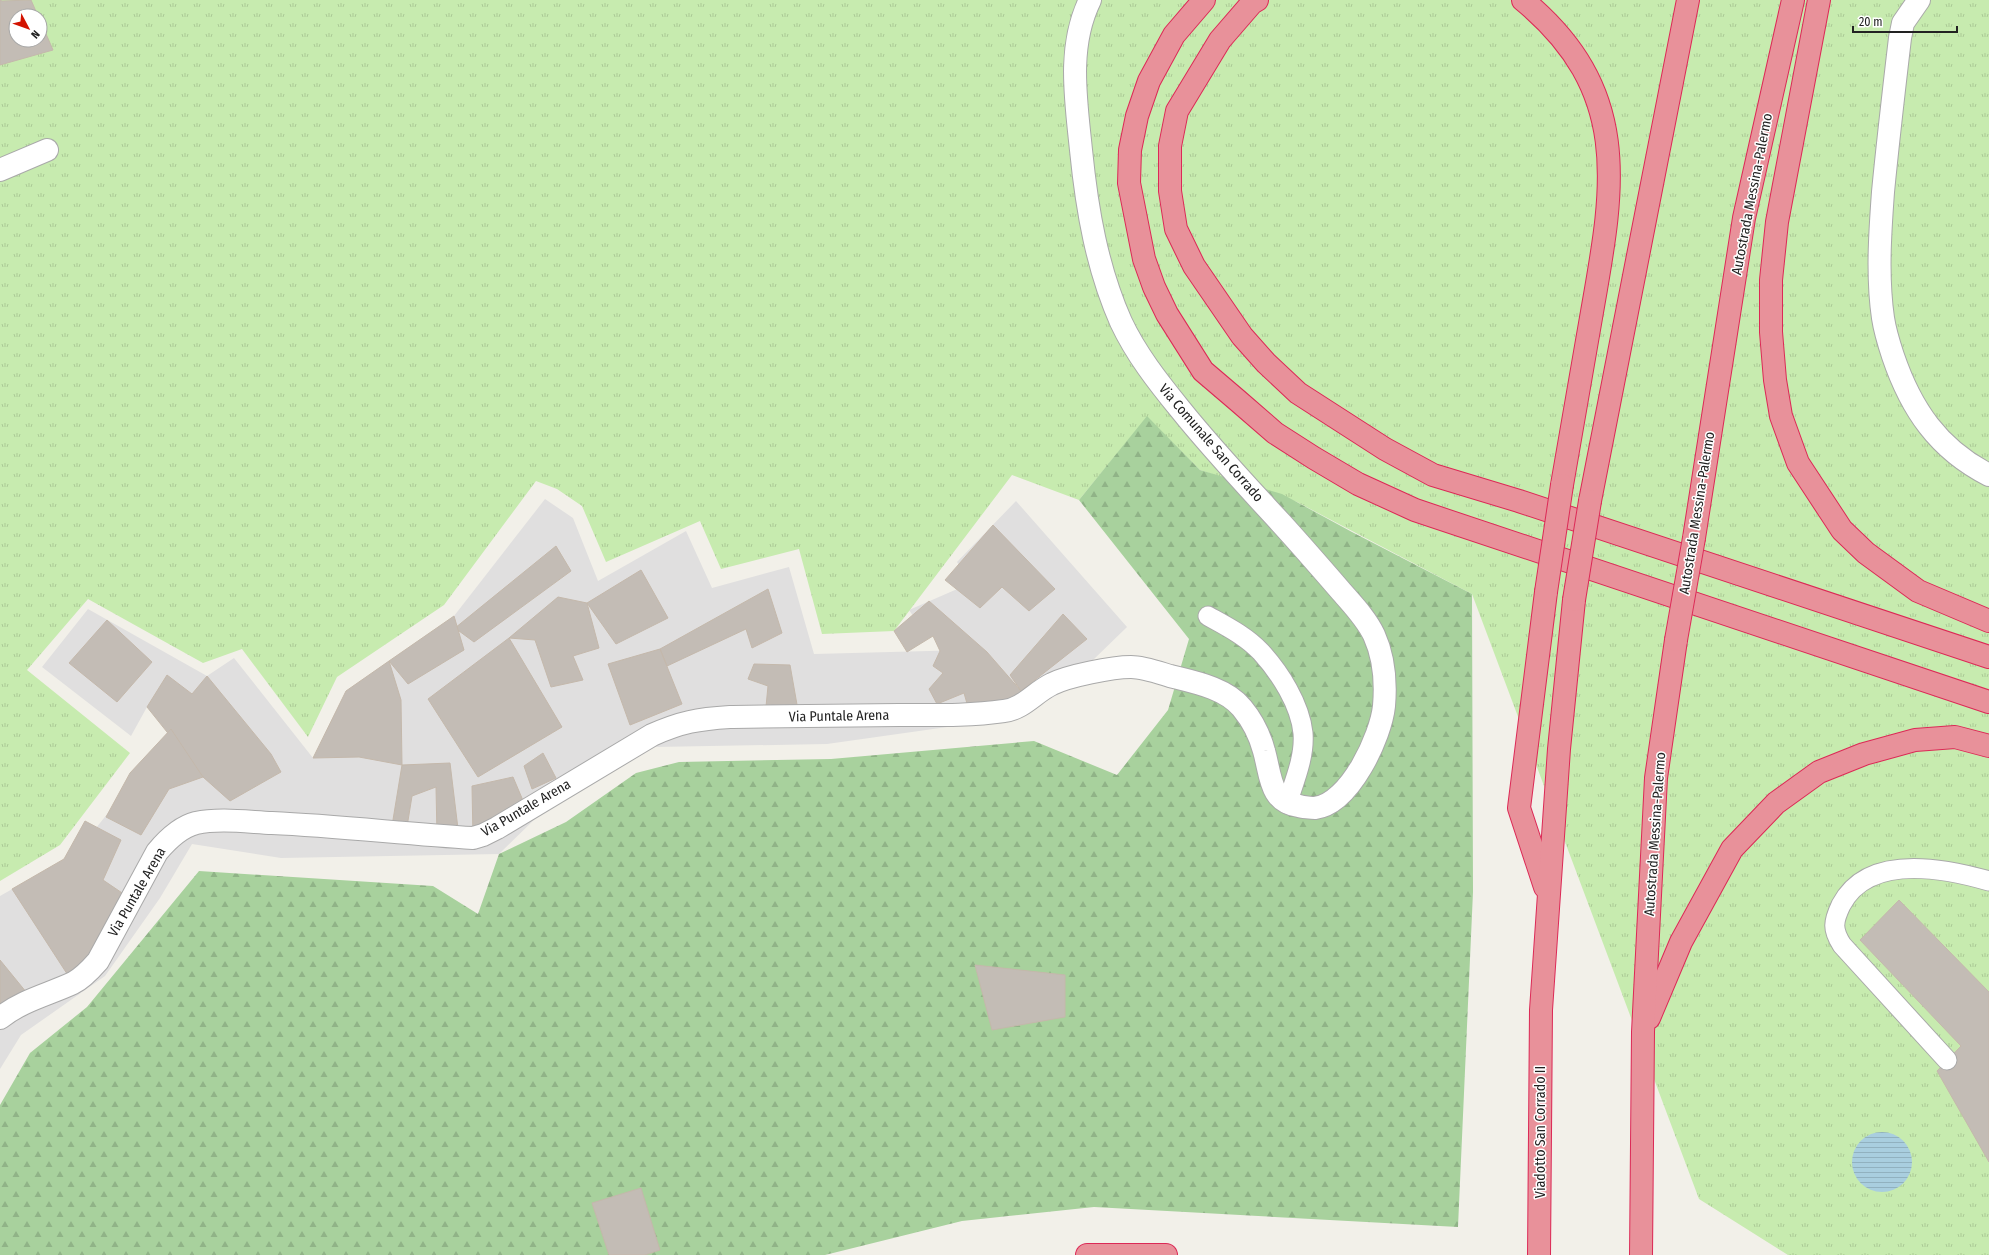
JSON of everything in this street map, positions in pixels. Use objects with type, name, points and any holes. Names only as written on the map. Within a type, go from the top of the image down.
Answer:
[{"type":"highway","points":[[1204,0],[1174,34],[1149,81],[1136,116],[1130,150],[1129,183],[1144,259],[1154,287],[1167,314],[1203,371],[1275,432],[1358,484],[1415,510],[1989,702]]},
{"type":"highway","points":[[1257,0],[1252,3],[1220,40],[1177,111],[1170,146],[1170,191],[1176,229],[1194,266],[1242,336],[1266,363],[1298,393],[1385,448],[1433,474],[1989,657]]},
{"type":"highway","points":[[1523,0],[1541,15],[1555,30],[1580,62],[1594,90],[1602,117],[1609,150],[1610,185],[1603,252],[1562,485],[1546,592],[1520,808],[1549,900]]},
{"type":"highway","points":[[1549,900],[1559,749],[1574,600],[1590,501],[1688,0]]},
{"type":"highway","name":"Autostrada Messina-Palermo","points":[[1643,1032],[1656,778],[1676,640],[1694,538],[1744,218],[1793,0]]},
{"type":"highway","points":[[1819,0],[1777,222],[1771,280],[1774,372],[1781,416],[1798,463],[1842,530],[1866,553],[1918,591],[1989,621]]},
{"type":"highway","points":[[1641,1255],[1643,1032],[1681,942],[1732,849],[1776,803],[1819,772],[1864,754],[1915,740],[1955,737],[1989,746]]},
{"type":"highway","name":"Viadotto San Corrado II","points":[[1539,1255],[1541,1010],[1549,900]]},
{"type":"highway","points":[[1087,1255],[1166,1255]]},
{"type":"street","name":"Via Comunale San Corrado","points":[[1090,0],[1082,17],[1076,48],[1074,90],[1090,222],[1097,254],[1122,325],[1143,362],[1206,442],[1313,558],[1359,612],[1374,635],[1380,655],[1385,679],[1384,711],[1377,734],[1360,769],[1347,788],[1332,801],[1322,806],[1314,808],[1286,804]]},
{"type":"street","points":[[1919,0],[1903,23],[1899,46],[1880,233],[1883,319],[1898,369],[1911,401],[1925,422],[1938,437],[1955,452],[1989,475]]},
{"type":"street","points":[[0,170],[47,150]]},
{"type":"street","name":"Via Puntale Arena","points":[[0,1018],[31,998],[73,983],[86,974],[98,961],[157,852],[168,840],[181,830],[195,823],[248,822],[291,824],[473,838],[497,828],[652,735],[679,723],[694,720],[730,717],[958,715],[1009,711],[1025,703],[1051,684],[1064,679],[1117,668],[1135,667],[1217,690],[1232,697],[1242,707],[1249,718],[1264,749],[1273,788],[1286,804]]},
{"type":"lane","points":[[1208,616],[1236,632],[1260,651],[1280,676],[1292,699],[1303,733],[1302,754],[1286,804]]},
{"type":"lane","points":[[1947,1060],[1842,945],[1834,933],[1835,917],[1843,902],[1853,890],[1866,879],[1886,872],[1912,868],[1966,875],[1989,881]]},
{"type":"shaded area","points":[[545,499],[573,518],[598,581],[686,531],[712,588],[789,567],[814,654],[967,650],[920,626],[909,610],[971,583],[957,562],[1016,501],[1127,627],[1057,695],[1018,717],[827,744],[655,747],[541,813],[499,854],[281,858],[192,844],[160,898],[105,976],[21,1035],[0,1069],[0,896],[76,853],[120,798],[130,773],[171,729],[147,707],[131,736],[42,667],[88,609],[207,676],[234,658],[313,758],[346,691],[454,616]]},
{"type":"green space","points":[[0,0],[1989,0],[1989,1255],[1788,1255],[1699,1199],[1472,594],[1297,502],[1200,470],[1147,417],[1079,500],[1012,475],[894,631],[822,634],[799,549],[721,569],[700,521],[606,562],[582,506],[557,489],[536,481],[444,605],[337,677],[308,737],[242,649],[203,663],[88,599],[27,670],[130,753],[60,845],[0,881]]},
{"type":"green space","points":[[1147,416],[1200,470],[1282,494],[1472,594],[1473,892],[1458,1227],[1094,1207],[962,1221],[825,1255],[0,1255],[0,1105],[30,1053],[87,1007],[199,871],[433,886],[478,914],[499,854],[566,822],[636,773],[679,762],[831,759],[1034,741],[1117,775],[1168,710],[1189,639],[1079,500]]},
{"type":"water","points":[[1876,1132],[1888,1132],[1899,1137],[1907,1145],[1912,1156],[1910,1174],[1899,1187],[1888,1192],[1876,1192],[1865,1187],[1857,1179],[1852,1168],[1852,1156],[1857,1145],[1865,1137]]},
{"type":"building","points":[[0,0],[31,0],[34,8],[8,8],[8,48],[48,48],[48,38],[53,50],[0,65]]},
{"type":"building","points":[[993,525],[1055,589],[1029,611],[1002,587],[980,608],[945,580]]},
{"type":"building","points":[[556,546],[571,571],[474,642],[455,628]]},
{"type":"building","points":[[641,570],[668,618],[616,644],[587,603]]},
{"type":"building","points":[[768,589],[782,633],[752,648],[746,629],[667,666],[660,649]]},
{"type":"building","points":[[558,597],[587,603],[599,648],[573,656],[583,680],[551,687],[535,640],[509,638]]},
{"type":"building","points":[[929,601],[987,652],[1021,691],[1009,711],[970,714],[964,693],[937,704],[929,689],[943,673],[933,666],[940,651],[933,636],[907,652],[894,631]]},
{"type":"building","points":[[1063,614],[1087,639],[1021,691],[1010,675]]},
{"type":"building","points":[[454,616],[464,650],[408,684],[389,661]]},
{"type":"building","points":[[107,620],[152,662],[117,702],[69,663]]},
{"type":"building","points":[[509,638],[562,727],[478,777],[428,699]]},
{"type":"building","points":[[660,649],[682,704],[630,725],[608,664]]},
{"type":"building","points":[[389,661],[401,700],[402,765],[359,757],[313,758],[346,691]]},
{"type":"building","points":[[754,664],[790,665],[799,716],[765,717],[768,686],[748,679]]},
{"type":"building","points":[[167,675],[192,694],[207,676],[271,754],[281,772],[230,801],[203,777],[147,707]]},
{"type":"building","points":[[171,729],[203,777],[169,789],[141,835],[106,817],[130,773]]},
{"type":"building","points":[[543,753],[556,778],[532,789],[524,766]]},
{"type":"building","points":[[450,763],[459,837],[437,836],[436,787],[412,796],[406,833],[391,832],[402,765]]},
{"type":"building","points":[[513,777],[527,810],[473,838],[472,786]]},
{"type":"building","points":[[85,821],[121,840],[103,880],[131,899],[73,983],[12,889],[64,859]]},
{"type":"building","points":[[1899,900],[1989,992],[1989,1162],[1937,1071],[1961,1046],[1860,940]]},
{"type":"building","points":[[0,960],[31,998],[0,1014]]},
{"type":"building","points":[[975,965],[1065,975],[1065,1017],[992,1030]]},
{"type":"building","points":[[641,1188],[660,1250],[645,1255],[609,1255],[592,1203]]}]
